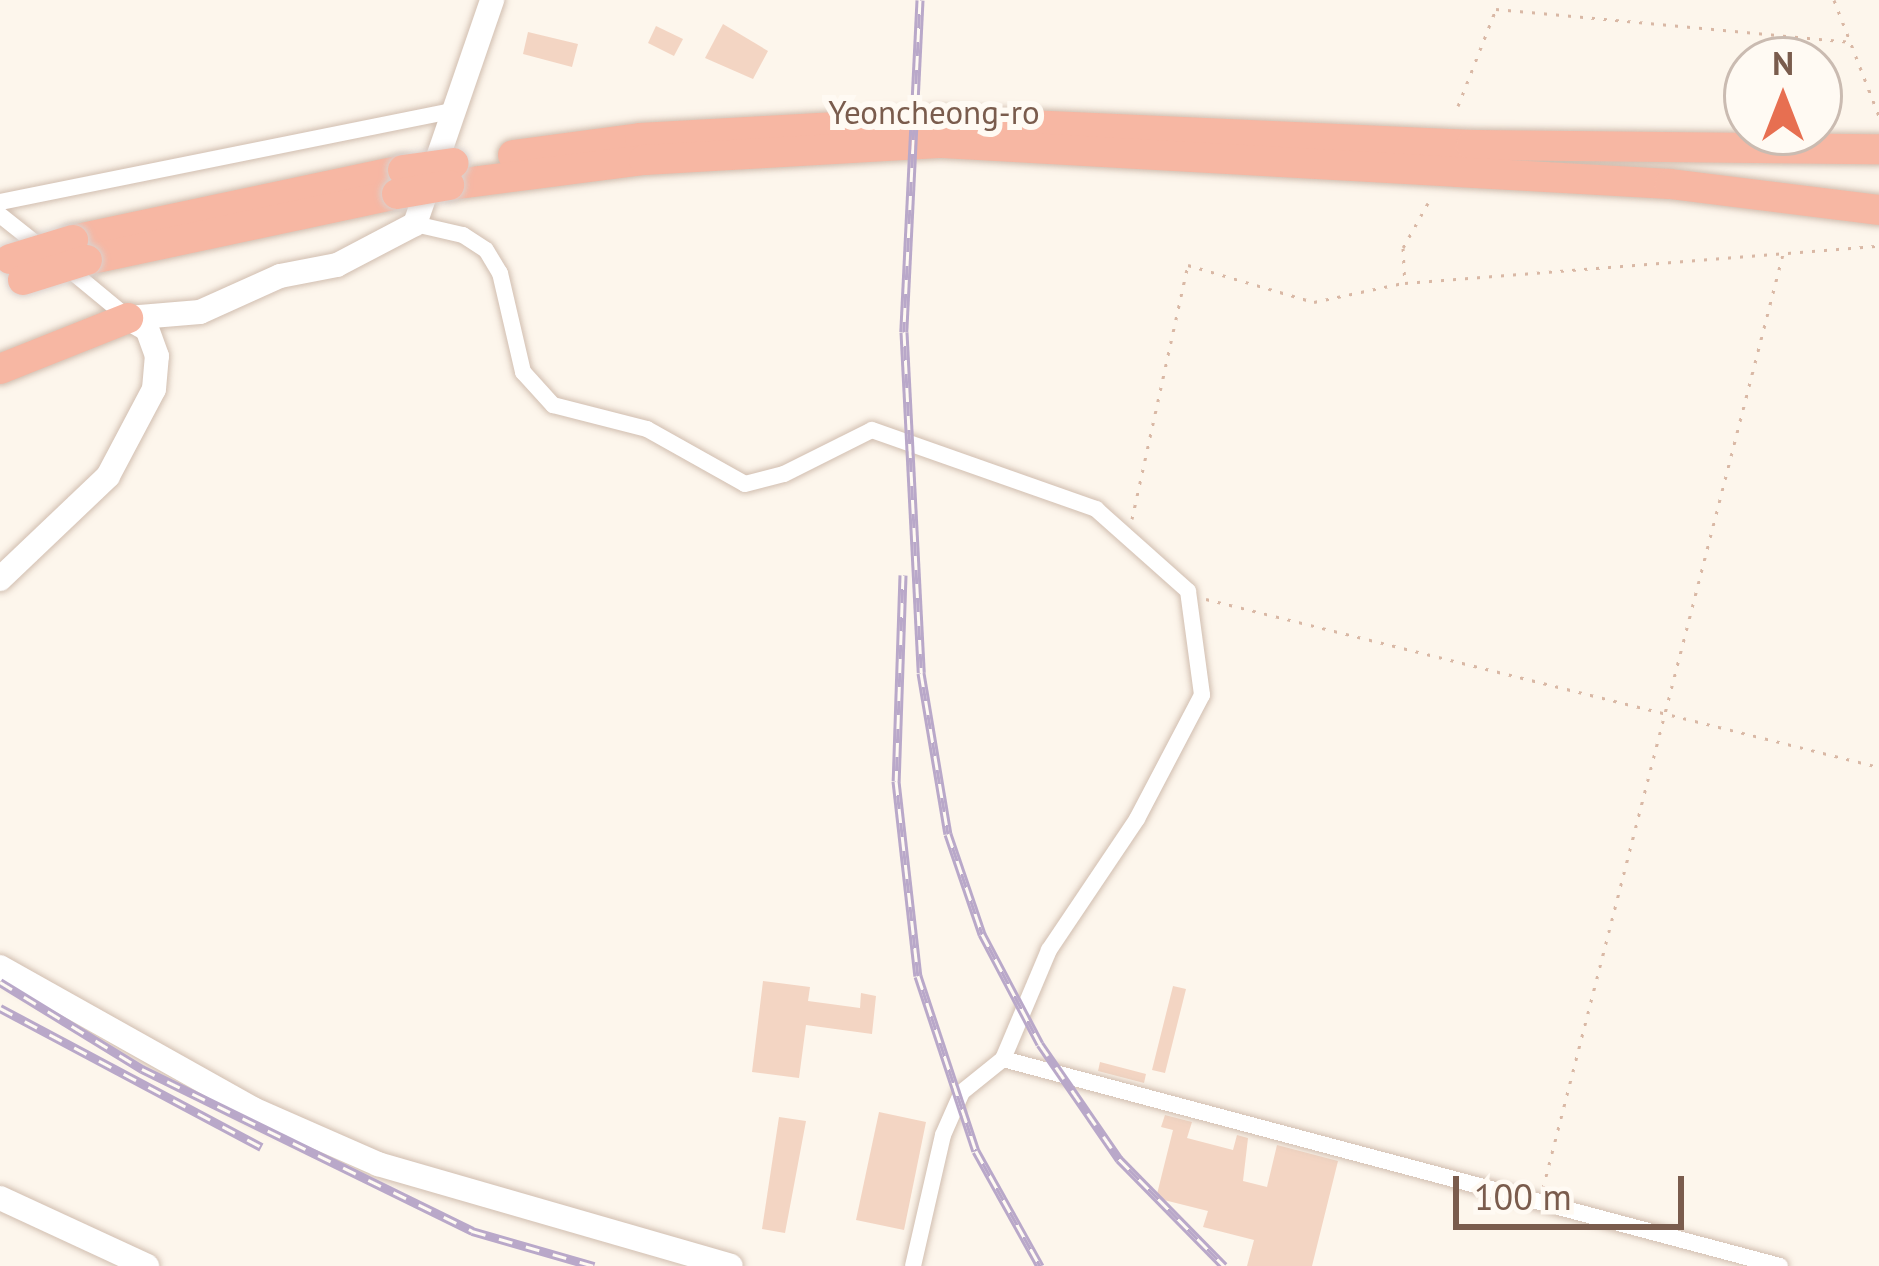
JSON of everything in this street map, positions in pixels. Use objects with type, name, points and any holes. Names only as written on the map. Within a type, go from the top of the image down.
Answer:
[{"type":"highway","name":"Yeoncheong-ro","points":[[8,272],[80,250],[400,182],[640,138],[940,122],[1857,165]]},
{"type":"highway","name":"Yeoncheong-ro","points":[[452,174],[943,143],[1670,184],[1857,165]]},
{"type":"highway","name":"Yeoncheong-ro","points":[[1857,165],[1879,212]]},
{"type":"highway","points":[[1857,165],[1879,191]]},
{"type":"highway","points":[[0,369],[128,319]]},
{"type":"street","points":[[415,224],[493,0]]},
{"type":"street","points":[[0,202],[451,111]]},
{"type":"street","points":[[0,214],[128,319],[147,329],[158,356],[154,389],[108,476],[0,579]]},
{"type":"street","points":[[128,319],[200,312],[280,276],[338,265],[415,224],[464,235],[485,250],[500,273],[524,372],[553,405],[647,428],[745,484],[784,474],[849,434],[872,430],[993,467],[1130,532],[1188,591],[1202,695],[1137,819],[1049,950],[1003,1059],[962,1092],[943,1135],[913,1266]]},
{"type":"street","points":[[0,967],[254,1109],[378,1164],[731,1266]]},
{"type":"street","points":[[1003,1059],[1538,1207],[1780,1266]]},
{"type":"street","points":[[0,1198],[148,1266]]},
{"type":"path","points":[[1458,106],[1502,0]]},
{"type":"path","points":[[1834,0],[1879,116]]},
{"type":"path","points":[[1496,9],[1849,42]]},
{"type":"path","points":[[1405,283],[1403,248],[1428,203]]},
{"type":"path","points":[[1130,532],[1188,266],[1314,302],[1405,283],[1879,246]]},
{"type":"path","points":[[1538,1207],[1784,254]]},
{"type":"path","points":[[1188,591],[1879,767]]},
{"type":"building","points":[[723,24],[768,51],[753,79],[705,58]]},
{"type":"building","points":[[656,26],[683,39],[674,56],[648,43]]},
{"type":"building","points":[[528,32],[578,44],[572,67],[523,54]]},
{"type":"building","points":[[763,981],[810,987],[808,1001],[860,1008],[861,993],[876,996],[872,1034],[806,1025],[799,1078],[752,1072]]},
{"type":"building","points":[[1173,986],[1186,989],[1165,1073],[1152,1070]]},
{"type":"building","points":[[1100,1062],[1146,1074],[1144,1083],[1098,1071]]},
{"type":"building","points":[[879,1112],[926,1122],[904,1230],[856,1220]]},
{"type":"building","points":[[1165,1115],[1192,1122],[1187,1138],[1233,1150],[1237,1135],[1248,1138],[1243,1181],[1267,1187],[1277,1145],[1338,1161],[1312,1266],[1247,1266],[1254,1240],[1203,1227],[1208,1211],[1156,1198],[1173,1130],[1161,1127]]},
{"type":"building","points":[[779,1117],[806,1121],[785,1233],[762,1229]]},
{"type":"railway","points":[[920,0],[904,332],[921,673],[948,834],[982,934],[1040,1044],[1119,1159],[1224,1266]]},
{"type":"railway","points":[[903,575],[896,781],[918,976],[976,1151],[1040,1266]]},
{"type":"railway","points":[[0,982],[142,1069],[472,1231],[594,1266]]},
{"type":"railway","points":[[0,1008],[261,1147]]}]
